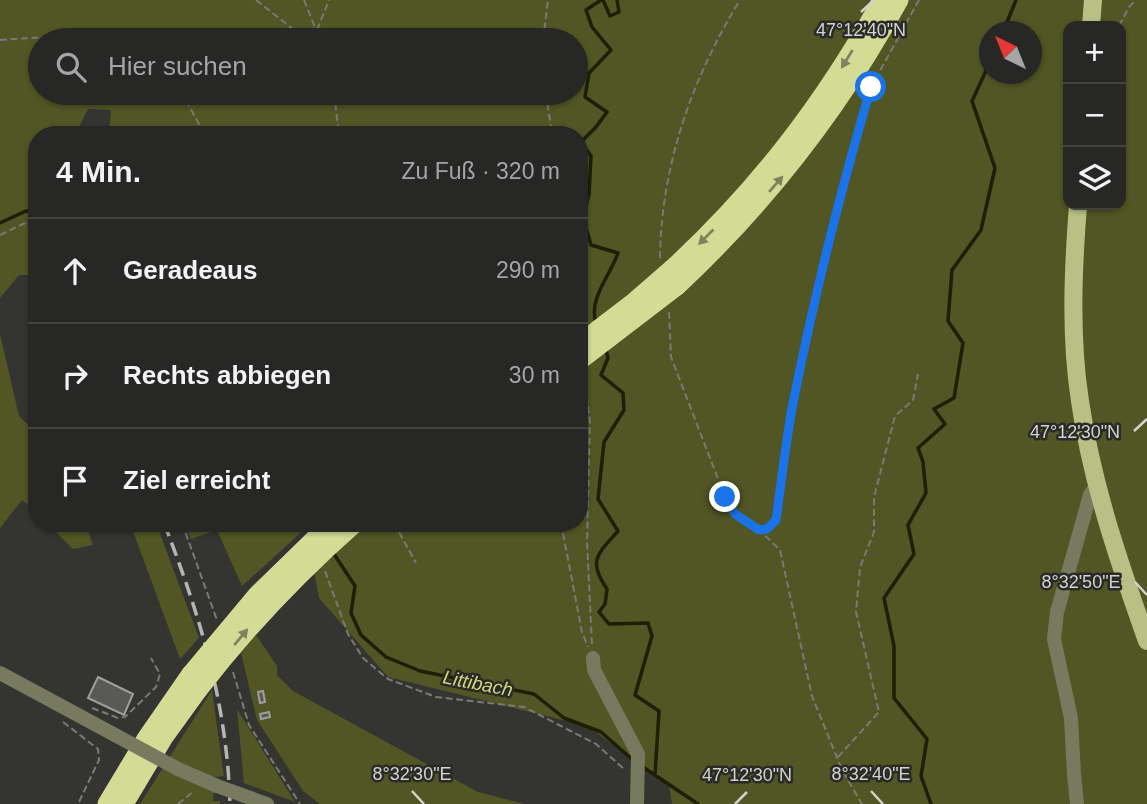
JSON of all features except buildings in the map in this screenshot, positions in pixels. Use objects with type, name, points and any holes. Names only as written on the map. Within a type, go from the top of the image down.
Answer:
[{"type":"highway","points":[[588,360],[670,271],[736,207],[792,139],[825,94],[882,0]]},
{"type":"highway","points":[[588,337],[670,271],[737,227],[794,163],[850,83],[899,0]]},
{"type":"highway","points":[[124,804],[195,682],[257,595],[322,532]]},
{"type":"highway","points":[[107,804],[146,739],[195,682],[276,597],[345,532]]},
{"type":"main road","points":[[1091,21],[1093,0]]},
{"type":"main road","points":[[1078,210],[1073,296],[1074,349],[1079,398],[1105,519],[1147,641]]},
{"type":"street","points":[[1077,804],[1071,718],[1054,639],[1057,612],[1090,495],[1096,486]]},
{"type":"street","points":[[593,658],[594,670],[638,754],[637,804]]},
{"type":"street","points":[[0,673],[178,769],[267,804]]},
{"type":"path","points":[[256,0],[292,28]]},
{"type":"path","points":[[304,0],[315,28]]},
{"type":"path","points":[[317,28],[329,0]]},
{"type":"path","points":[[544,28],[548,0]]},
{"type":"path","points":[[670,271],[662,202],[691,94],[740,0]]},
{"type":"path","points":[[759,530],[767,529],[776,520],[796,387],[825,256],[864,110],[871,87],[919,0]]},
{"type":"path","points":[[1122,21],[1136,0]]},
{"type":"path","points":[[0,40],[28,38]]},
{"type":"path","points":[[189,105],[200,126]]},
{"type":"path","points":[[336,105],[339,126]]},
{"type":"path","points":[[548,105],[551,126]]},
{"type":"path","points":[[0,235],[28,223]]},
{"type":"path","points":[[668,309],[671,357],[725,497],[735,514],[759,530],[780,550],[812,696],[837,758],[862,804]]},
{"type":"path","points":[[837,758],[879,712],[856,612],[860,567],[874,532],[874,498],[895,416],[914,400],[918,374]]},
{"type":"path","points":[[588,408],[588,502]]},
{"type":"path","points":[[185,532],[217,621]]},
{"type":"path","points":[[399,532],[416,564]]},
{"type":"path","points":[[563,532],[582,632],[593,658]]},
{"type":"path","points":[[587,532],[593,658]]},
{"type":"path","points":[[325,571],[348,635],[363,658],[388,679],[436,696],[524,707],[596,744],[638,777]]},
{"type":"path","points":[[233,671],[249,724],[300,804]]},
{"type":"path","points":[[178,804],[183,800]]},
{"type":"green space","points":[[0,0],[1147,0],[1147,804],[672,804],[669,785],[587,726],[388,677],[319,598],[307,532],[588,532],[588,126],[110,126],[111,110],[88,109],[80,126],[28,126],[28,275],[19,275],[0,298]]},
{"type":"green space","points":[[0,334],[19,416],[28,425],[28,505],[22,500],[0,528]]},
{"type":"green space","points":[[56,532],[88,532],[93,545],[73,549]]},
{"type":"green space","points":[[133,532],[159,532],[199,638],[180,659]]},
{"type":"green space","points":[[188,532],[211,532],[191,539]]},
{"type":"green space","points":[[218,532],[302,532],[242,586]]},
{"type":"green space","points":[[256,635],[277,666],[277,675],[293,691],[478,792],[524,804],[320,804],[303,791],[257,720],[241,653]]},
{"type":"green space","points":[[212,690],[224,776],[215,777],[213,801],[220,801],[220,804],[140,804]]},
{"type":"green space","points":[[237,709],[295,802],[244,783]]},
{"type":"waterway","points":[[588,79],[589,73],[611,50],[592,27],[586,10],[601,0]]},
{"type":"waterway","points":[[603,0],[610,16],[619,12],[617,0]]},
{"type":"waterway","points":[[1007,21],[1016,0]]},
{"type":"waterway","points":[[931,804],[921,776],[927,739],[894,698],[894,646],[884,598],[914,554],[908,525],[926,493],[923,462],[918,448],[945,424],[934,409],[954,398],[963,343],[948,321],[952,270],[981,230],[995,168],[972,101],[980,84]]},
{"type":"waterway","points":[[588,99],[607,112],[588,135]]},
{"type":"waterway","points":[[588,152],[591,156],[588,198]]},
{"type":"waterway","name":"Littibach","points":[[0,223],[28,211]]},
{"type":"waterway","points":[[588,235],[591,245],[618,253],[597,296],[594,314],[596,323]]},
{"type":"waterway","points":[[606,350],[608,358],[601,375],[623,393],[624,410],[604,442],[598,499],[618,531],[597,558],[597,571],[607,589],[605,604],[599,612],[609,624],[648,623],[652,636],[635,695],[659,711],[655,775]]},
{"type":"waterway","name":"Littibach","points":[[332,551],[355,586],[351,613],[361,635],[386,657],[420,671],[534,694],[564,718],[601,732],[634,761]]},
{"type":"waterway","name":"Littibach","points":[[643,767],[698,804]]},
{"type":"railway","points":[[167,532],[209,660],[223,731],[230,804]]},
{"type":"route","points":[[725,497],[735,514],[759,530],[767,529],[776,520],[793,400],[825,256],[871,87]]}]
